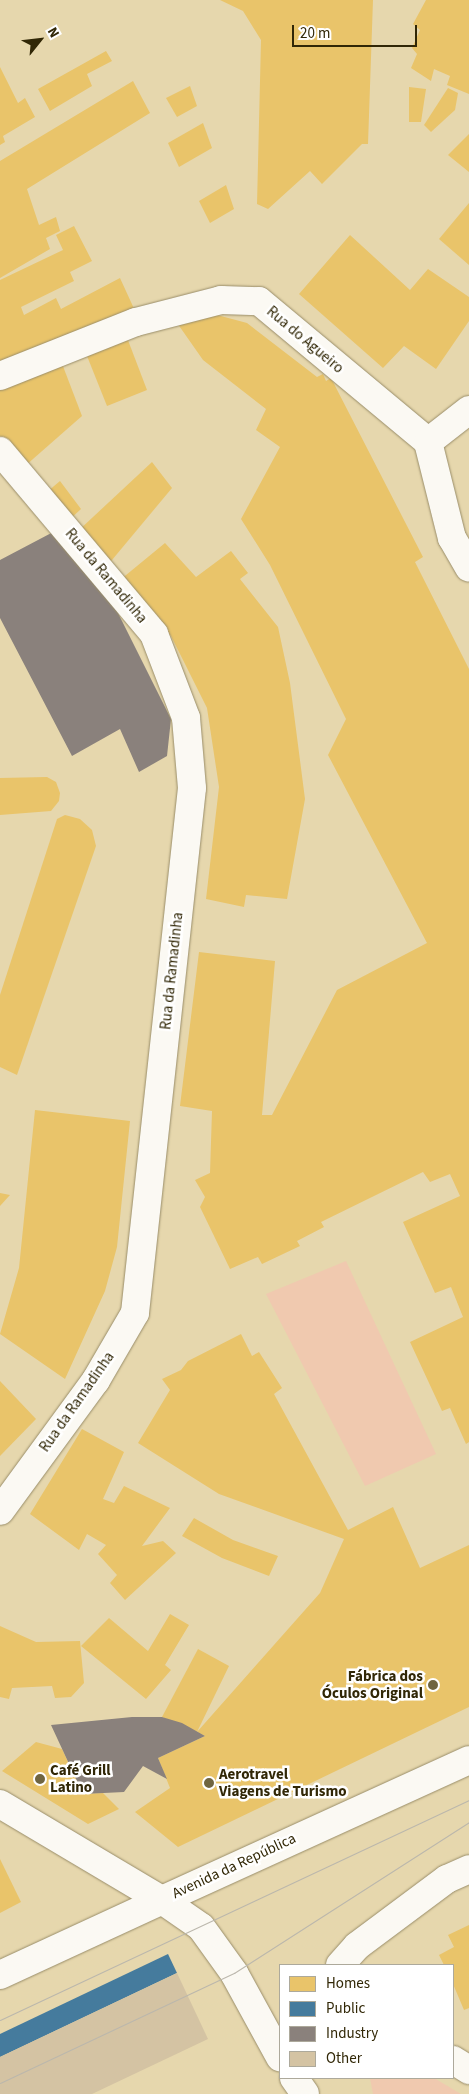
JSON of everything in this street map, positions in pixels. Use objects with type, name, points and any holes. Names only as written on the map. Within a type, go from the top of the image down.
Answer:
[{"type":"street","name":"Rua do Agueiro","points":[[0,376],[136,322],[221,300],[259,301],[428,442]]},
{"type":"street","points":[[469,410],[428,442],[452,538],[469,568]]},
{"type":"street","name":"Rua da Ramadinha","points":[[0,1511],[96,1380],[135,1314],[192,788],[186,718],[154,634],[3,453]]},
{"type":"street","name":"Avenida da República","points":[[0,1975],[469,1760]]},
{"type":"street","points":[[0,1804],[162,1900],[201,1927],[234,1973],[279,2055]]},
{"type":"street","points":[[341,1964],[357,1946],[447,1879],[469,1869]]},
{"type":"street","points":[[454,2061],[469,2070]]},
{"type":"street","points":[[295,2079],[306,2094]]},
{"type":"street","points":[[306,2079],[306,2094]]},
{"type":"shaded area","points":[[346,1261],[436,1454],[365,1486],[266,1294]]},
{"type":"shaded area","points":[[370,2079],[436,2079],[461,2094],[373,2094]]},
{"type":"building: Homes","points":[[220,0],[373,0],[368,144],[362,144],[322,184],[310,171],[268,209],[257,204],[261,40],[243,11]]},
{"type":"building: Homes","points":[[426,0],[469,0],[469,94],[447,85],[450,76],[434,69],[431,81],[411,68],[417,54],[412,48],[420,30],[413,24]]},
{"type":"building: Homes","points":[[106,51],[112,61],[87,74],[92,86],[50,111],[38,89]]},
{"type":"building: Homes","points":[[0,67],[18,103],[25,98],[35,117],[3,136],[5,142],[0,145]]},
{"type":"building: Homes","points":[[133,81],[150,113],[27,189],[39,225],[56,217],[60,231],[46,238],[50,249],[0,278],[0,161]]},
{"type":"building: Homes","points":[[190,86],[197,106],[177,117],[166,98]]},
{"type":"building: Homes","points":[[409,87],[426,89],[421,122],[409,122]]},
{"type":"building: Homes","points":[[448,88],[458,93],[455,110],[431,132],[424,125]]},
{"type":"building: Homes","points":[[203,123],[212,148],[179,167],[168,143]]},
{"type":"building: Homes","points":[[469,134],[469,172],[448,155]]},
{"type":"building: Homes","points":[[226,185],[234,209],[210,223],[199,201]]},
{"type":"building: Homes","points":[[469,203],[469,265],[439,239]]},
{"type":"building: Homes","points":[[74,226],[92,261],[70,272],[74,281],[21,307],[24,315],[56,298],[61,309],[120,278],[136,313],[0,368],[0,280],[63,250],[56,235]]},
{"type":"building: Homes","points":[[350,235],[410,290],[428,269],[469,297],[469,321],[436,369],[404,346],[383,368],[299,294]]},
{"type":"building: Homes","points":[[217,315],[247,323],[317,377],[323,374],[326,381],[331,378],[423,557],[415,562],[469,669],[469,1442],[466,1444],[450,1408],[442,1411],[410,1342],[463,1317],[451,1287],[435,1293],[403,1222],[460,1196],[450,1174],[430,1182],[423,1172],[321,1222],[324,1227],[297,1241],[300,1246],[262,1264],[258,1257],[230,1269],[200,1207],[205,1197],[195,1180],[210,1173],[212,1111],[180,1106],[199,952],[275,961],[262,1115],[272,1115],[337,990],[427,943],[328,755],[346,719],[270,565],[241,519],[280,447],[256,430],[266,409],[203,360],[175,320]]},
{"type":"building: Homes","points":[[126,335],[147,390],[107,406],[85,351]]},
{"type":"building: Homes","points":[[61,361],[82,416],[25,466],[0,444],[0,385]]},
{"type":"building: Homes","points":[[152,462],[172,488],[107,566],[78,531]]},
{"type":"building: Homes","points":[[60,481],[81,509],[69,520],[47,492]]},
{"type":"building: Homes","points":[[165,543],[196,577],[231,551],[248,573],[240,579],[278,627],[290,683],[305,799],[287,899],[246,895],[244,907],[206,899],[219,787],[207,708],[171,636],[120,580]]},
{"type":"building: Homes","points":[[47,777],[56,782],[60,793],[59,801],[51,811],[0,815],[0,778]]},
{"type":"building: Homes","points":[[65,815],[80,819],[92,830],[96,846],[17,1075],[0,1067],[0,995],[57,819]]},
{"type":"building: Homes","points":[[35,1110],[130,1121],[117,1247],[105,1291],[65,1379],[0,1334],[19,1268]]},
{"type":"building: Homes","points":[[0,1193],[10,1195],[0,1206]]},
{"type":"building: Homes","points":[[241,1334],[252,1356],[259,1352],[282,1388],[274,1394],[348,1530],[393,1507],[420,1568],[469,1545],[469,1707],[178,1847],[135,1812],[170,1788],[158,1758],[205,1736],[197,1732],[320,1593],[344,1539],[219,1494],[138,1443],[170,1390],[162,1379],[181,1370],[188,1361]]},
{"type":"building: Homes","points":[[0,1381],[36,1419],[0,1456]]},
{"type":"building: Homes","points":[[82,1429],[124,1452],[103,1499],[114,1503],[124,1486],[170,1508],[142,1546],[163,1541],[176,1553],[125,1600],[110,1583],[117,1575],[98,1554],[106,1545],[87,1534],[79,1550],[30,1514]]},
{"type":"building: Homes","points":[[194,1518],[233,1540],[278,1556],[269,1576],[222,1558],[182,1536]]},
{"type":"building: Homes","points":[[170,1614],[189,1625],[165,1665],[171,1670],[146,1699],[81,1646],[109,1618],[148,1651]]},
{"type":"building: Homes","points":[[0,1626],[36,1642],[80,1641],[84,1683],[71,1697],[55,1698],[52,1686],[12,1688],[9,1699],[0,1697]]},
{"type":"building: Homes","points":[[198,1649],[229,1666],[197,1732],[162,1717]]},
{"type":"building: Homes","points":[[36,1742],[62,1749],[83,1794],[103,1793],[119,1809],[88,1824],[2,1771]]},
{"type":"building: Homes","points":[[0,1859],[21,1902],[0,1913]]},
{"type":"building: Homes","points":[[469,1925],[469,2008],[464,2010],[454,1986],[454,1964],[444,1964],[439,1955],[454,1947],[448,1935]]},
{"type":"building: Public","points":[[168,1954],[177,1973],[0,2057],[0,2034]]},
{"type":"building: Industry","points":[[57,530],[106,589],[171,719],[167,756],[139,772],[120,729],[72,756],[0,618],[0,560]]},
{"type":"building: Industry","points":[[132,1717],[162,1717],[182,1723],[205,1736],[158,1758],[167,1779],[143,1766],[124,1792],[83,1794],[51,1725]]},
{"type":"building: Other","points":[[177,1973],[208,2039],[92,2094],[0,2094],[0,2057]]},
{"type":"tram line","points":[[0,2020],[469,1800]]},
{"type":"tram line","points":[[0,2083],[234,1973],[469,1822]]},
{"type":"place","name":"Fábrica dos Óculos Original","points":[[433,1685]]},
{"type":"place","name":"Café Grill Latino","points":[[40,1779]]},
{"type":"place","name":"Aerotravel Viagens de Turismo","points":[[209,1783]]}]
